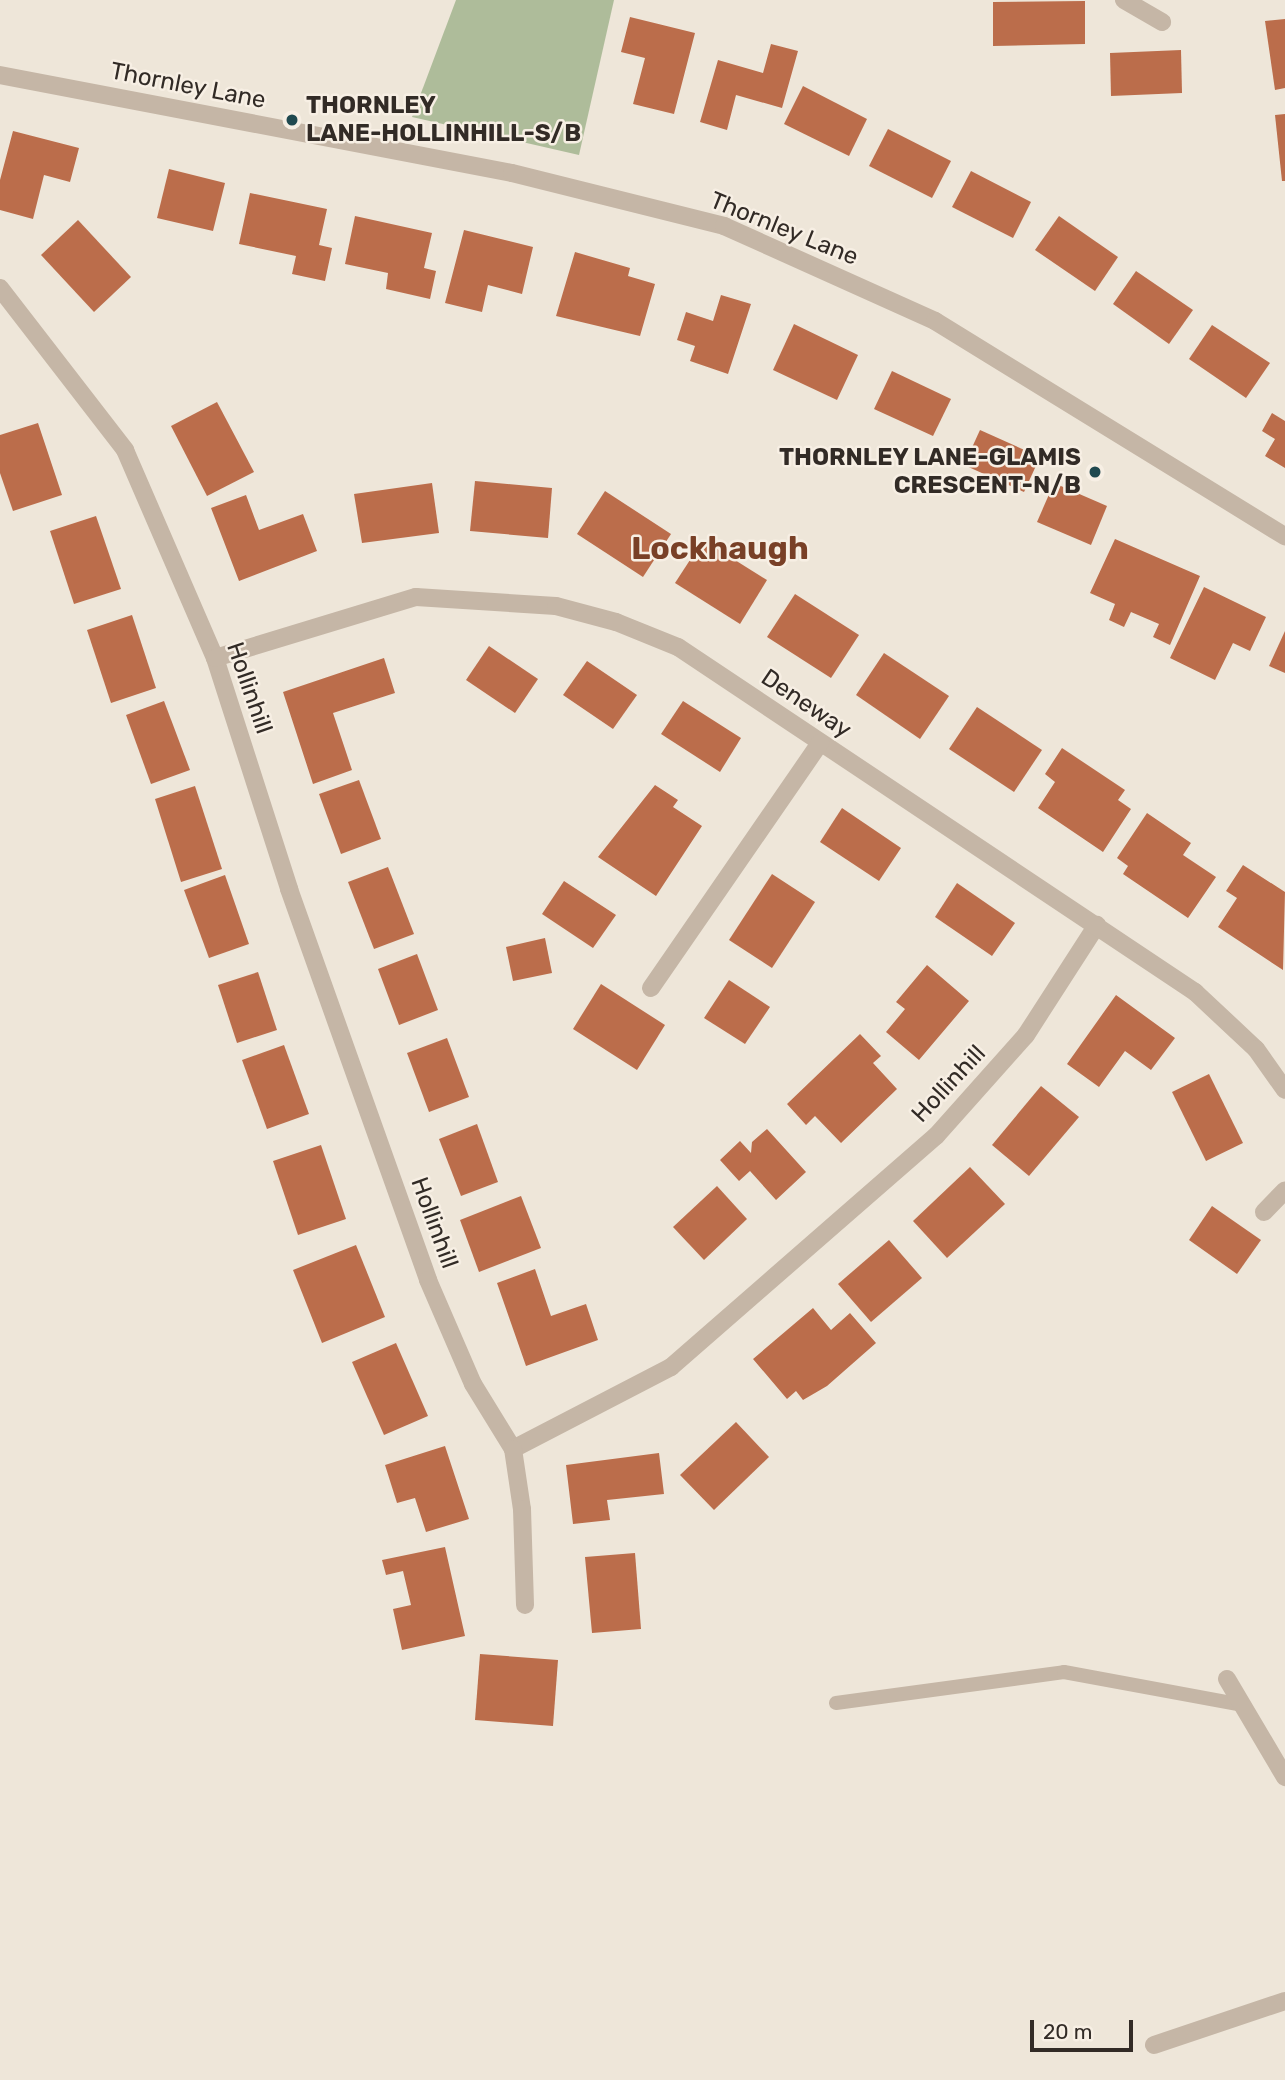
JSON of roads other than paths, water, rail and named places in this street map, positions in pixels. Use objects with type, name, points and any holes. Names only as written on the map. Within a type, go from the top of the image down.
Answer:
[{"type":"street","points":[[1124,0],[1162,22]]},
{"type":"street","name":"Thornley Lane","points":[[0,75],[512,173],[724,226],[935,321],[1285,536]]},
{"type":"street","name":"Hollinhill","points":[[0,288],[125,450],[215,658],[289,889],[428,1280],[473,1384],[513,1449],[671,1367],[936,1136],[1026,1035],[1097,925]]},
{"type":"street","name":"Deneway","points":[[215,658],[416,597],[556,606],[678,647],[1195,992],[1256,1049],[1285,1090]]},
{"type":"street","points":[[651,988],[820,743]]},
{"type":"street","points":[[1264,1212],[1285,1190]]},
{"type":"street","points":[[513,1449],[522,1509],[524,1605]]},
{"type":"street","points":[[1227,1679],[1285,1777]]},
{"type":"street","points":[[1154,2045],[1285,2001]]},
{"type":"lane","points":[[836,1703],[1064,1672],[1242,1705]]},
{"type":"place","name":"THORNLEY LANE-HOLLINHILL-S/B","points":[[292,120]]},
{"type":"place","name":"THORNLEY LANE-GLAMIS CRESCENT-N/B","points":[[1095,472]]},
{"type":"district","name":"Lockhaugh","points":[[720,548]]}]
